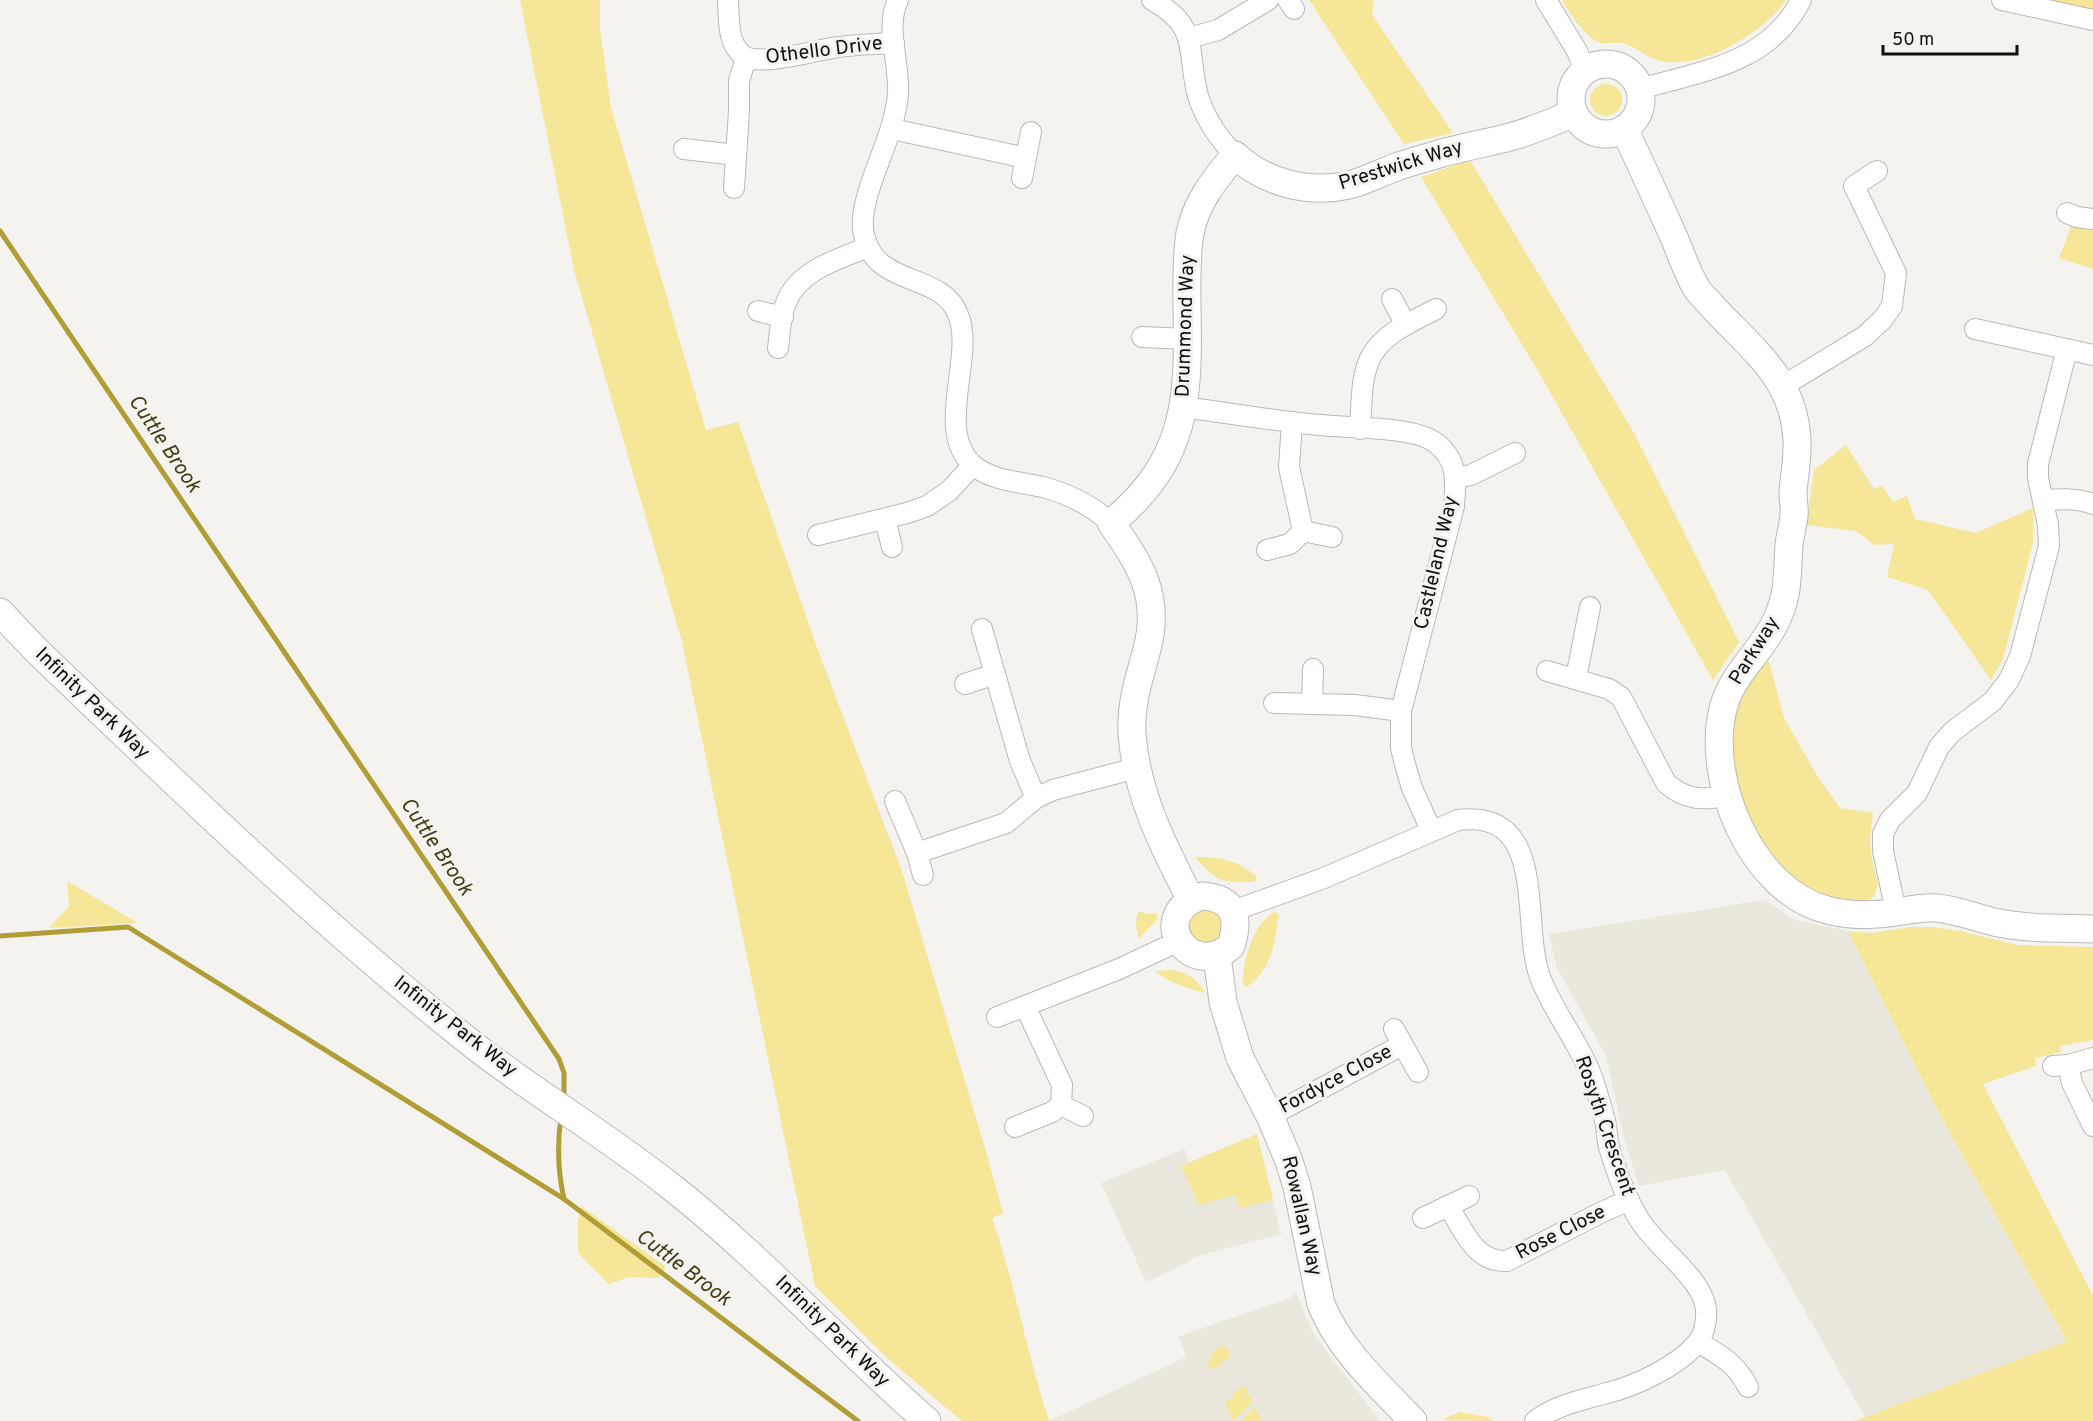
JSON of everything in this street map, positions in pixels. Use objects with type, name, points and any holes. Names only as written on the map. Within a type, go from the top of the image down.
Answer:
[{"type":"street","name":"Othello Drive","points":[[728,0],[732,37],[738,51],[746,58],[768,59],[840,46],[894,43]]},
{"type":"street","points":[[898,0],[892,20],[898,90],[892,129],[862,220],[868,247],[877,260],[890,271],[936,289],[956,309],[963,338],[956,423],[963,450],[973,465],[987,474],[1046,488],[1093,507],[1111,523],[1136,558],[1150,595],[1152,615],[1132,710],[1136,768],[1150,811],[1191,900]]},
{"type":"street","name":"Prestwick Way","points":[[1152,0],[1175,15],[1189,38],[1196,88],[1201,104],[1216,133],[1235,155],[1259,174],[1273,180],[1301,187],[1330,188],[1348,185],[1440,154],[1510,137],[1574,113]]},
{"type":"street","points":[[1189,38],[1218,30],[1268,0]]},
{"type":"street","points":[[1546,0],[1577,51],[1585,71]]},
{"type":"street","points":[[1640,89],[1718,69],[1752,52],[1778,32],[1802,0]]},
{"type":"street","points":[[2002,0],[2093,20]]},
{"type":"street","points":[[734,188],[739,81],[746,58]]},
{"type":"street","points":[[1605,64],[1616,66],[1635,79],[1640,89],[1639,111],[1624,129],[1613,133],[1590,130],[1574,113],[1571,102],[1572,90],[1577,79],[1585,71],[1605,64]]},
{"type":"street","points":[[892,129],[1026,158]]},
{"type":"street","name":"Parkway","points":[[1624,129],[1697,289],[1768,363],[1783,386],[1793,413],[1797,441],[1793,491],[1794,515],[1789,544],[1789,578],[1784,602],[1777,621],[1761,647],[1749,660],[1726,696],[1722,710],[1719,746],[1727,795],[1745,838],[1756,857],[1794,896],[1827,910],[1862,916],[1917,908],[1937,908],[1962,912],[1995,922],[2036,927],[2093,929]]},
{"type":"street","points":[[1022,178],[1031,132]]},
{"type":"street","points":[[684,149],[736,154]]},
{"type":"street","name":"Drummond Way","points":[[1111,523],[1132,506],[1156,477],[1174,442],[1183,407],[1190,232],[1207,188],[1235,155]]},
{"type":"street","points":[[1783,386],[1865,336],[1883,319],[1892,306],[1896,273],[1854,186],[1877,171]]},
{"type":"street","points":[[2067,213],[2093,219]]},
{"type":"street","points":[[778,348],[785,304],[799,281],[820,268],[868,247]]},
{"type":"street","points":[[1392,299],[1406,325]]},
{"type":"street","points":[[1360,429],[1366,368],[1371,356],[1382,342],[1406,325],[1436,309]]},
{"type":"street","points":[[758,311],[783,317]]},
{"type":"street","points":[[1975,329],[2093,355]]},
{"type":"street","points":[[1142,337],[1187,339]]},
{"type":"street","points":[[1896,912],[1883,851],[1883,834],[1890,820],[1917,793],[1939,747],[1952,732],[1994,701],[2020,656],[2032,603],[2049,546],[2049,525],[2037,464],[2067,349]]},
{"type":"street","name":"Castleland Way","points":[[1183,407],[1292,422],[1423,436],[1435,442],[1452,462],[1456,478],[1454,506],[1401,711],[1401,748],[1406,768],[1412,788],[1431,830]]},
{"type":"street","points":[[1292,422],[1289,467],[1303,531]]},
{"type":"street","points":[[1456,478],[1471,475],[1515,453]]},
{"type":"street","points":[[818,535],[927,506],[949,491],[973,465]]},
{"type":"street","points":[[2044,500],[2083,500],[2093,504]]},
{"type":"street","points":[[885,519],[892,548]]},
{"type":"street","points":[[1303,531],[1332,537]]},
{"type":"street","points":[[1267,550],[1290,544],[1303,531]]},
{"type":"street","points":[[1576,678],[1590,607]]},
{"type":"street","name":"Infinity Park Way","points":[[0,612],[36,650],[279,881],[478,1048],[669,1184],[753,1255],[831,1333],[927,1421]]},
{"type":"street","points":[[982,629],[1020,761],[1036,798]]},
{"type":"street","points":[[1312,703],[1313,669]]},
{"type":"street","points":[[1547,671],[1609,689],[1621,697],[1666,783],[1676,792],[1701,799],[1727,795]]},
{"type":"street","points":[[965,684],[994,674]]},
{"type":"street","points":[[1274,703],[1355,705],[1401,711]]},
{"type":"street","points":[[917,853],[1006,824],[1036,798],[1053,790],[1136,768]]},
{"type":"street","points":[[895,801],[917,853],[922,875]]},
{"type":"street","name":"Rosyth Crescent","points":[[1233,912],[1324,878],[1458,820],[1473,818],[1487,820],[1501,826],[1514,840],[1524,860],[1537,970],[1591,1076],[1605,1122],[1609,1146],[1629,1200],[1639,1219],[1689,1277],[1705,1304],[1704,1329],[1698,1342]]},
{"type":"street","points":[[1202,896],[1215,897],[1226,901],[1233,912],[1235,933],[1231,946],[1217,956],[1199,956],[1190,952],[1179,941],[1175,933],[1177,914],[1181,906],[1191,900],[1202,896]]},
{"type":"street","points":[[997,1017],[1119,969],[1179,941]]},
{"type":"street","name":"Rowallan Way","points":[[1217,956],[1223,1002],[1240,1058],[1270,1116],[1297,1187],[1321,1304],[1328,1320],[1348,1351],[1413,1421]]},
{"type":"street","points":[[1015,1127],[1052,1112],[1061,1105],[1062,1085],[1025,1006]]},
{"type":"street","name":"Fordyce Close","points":[[1270,1116],[1398,1037],[1418,1072]]},
{"type":"street","points":[[2093,1058],[2060,1065],[2072,1083],[2093,1126]]},
{"type":"street","points":[[1061,1105],[1083,1116]]},
{"type":"street","points":[[1423,1218],[1469,1196]]},
{"type":"street","name":"Rose Close","points":[[1448,1206],[1476,1250],[1484,1257],[1495,1261],[1507,1261],[1629,1200]]},
{"type":"street","points":[[1535,1421],[1570,1402],[1609,1393],[1657,1372],[1675,1362],[1698,1342],[1731,1362],[1740,1372],[1748,1387]]},
{"type":"shaded area","points":[[520,0],[600,0],[600,29],[611,108],[706,430],[738,422],[819,653],[902,871],[1003,1213],[992,1218],[1008,1268],[1049,1421],[962,1421],[887,1358],[815,1286],[682,642],[574,270]]},
{"type":"shaded area","points":[[1309,0],[1374,0],[1372,15],[1453,133],[1404,144]]},
{"type":"shaded area","points":[[1562,0],[1786,0],[1761,26],[1727,48],[1689,61],[1671,62],[1654,59],[1625,44],[1598,42],[1573,18]]},
{"type":"shaded area","points":[[2042,0],[2093,0],[2093,11]]},
{"type":"shaded area","points":[[1606,84],[1617,89],[1622,100],[1617,111],[1606,116],[1595,111],[1590,100],[1595,89]]},
{"type":"shaded area","points":[[1470,160],[1634,433],[1739,642],[1713,680],[1538,371],[1421,177]]},
{"type":"shaded area","points":[[2072,224],[2093,231],[2093,269],[2059,258]]},
{"type":"shaded area","points":[[1846,445],[1874,489],[1882,486],[1893,502],[1907,496],[1915,519],[1976,533],[2033,508],[2033,543],[2003,659],[1991,680],[1928,590],[1887,577],[1894,544],[1875,545],[1856,531],[1806,525],[1814,470]]},
{"type":"shaded area","points":[[1769,661],[1784,718],[1819,779],[1840,808],[1873,813],[1870,841],[1878,884],[1874,896],[1866,904],[1830,898],[1813,891],[1790,875],[1770,856],[1746,809],[1732,768],[1733,724],[1747,682],[1756,669]]},
{"type":"shaded area","points":[[1195,857],[1236,863],[1257,877],[1255,882],[1221,879],[1209,872]]},
{"type":"shaded area","points":[[67,881],[138,923],[49,928],[69,906]]},
{"type":"shaded area","points":[[1765,900],[1795,920],[1848,931],[1942,1119],[2068,1341],[1865,1417],[1725,1170],[1639,1186],[1624,1138],[1606,1056],[1557,968],[1549,934]]},
{"type":"shaded area","points":[[1201,906],[1224,916],[1221,937],[1210,944],[1196,942],[1188,932],[1189,918]]},
{"type":"shaded area","points":[[1138,911],[1157,914],[1157,920],[1138,939],[1136,922]]},
{"type":"shaded area","points":[[1274,911],[1279,915],[1267,964],[1247,987],[1243,984],[1243,978],[1250,945],[1260,925]]},
{"type":"shaded area","points":[[1909,927],[1960,931],[2017,945],[2093,947],[2093,1040],[2060,1046],[2061,1052],[2035,1058],[2036,1066],[1983,1084],[2093,1296],[2093,1421],[1854,1421],[2067,1341],[1942,1119],[1848,931],[1872,933]]},
{"type":"shaded area","points":[[1173,970],[1192,978],[1206,993],[1179,985],[1155,971]]},
{"type":"shaded area","points":[[1257,1134],[1281,1234],[1191,1258],[1191,1261],[1146,1282],[1101,1183],[1184,1149],[1189,1163]]},
{"type":"shaded area","points":[[1257,1134],[1273,1200],[1239,1208],[1235,1195],[1199,1205],[1181,1166]]},
{"type":"shaded area","points":[[581,1206],[666,1267],[658,1278],[629,1277],[609,1284],[578,1253],[578,1222]]},
{"type":"shaded area","points":[[1296,1293],[1314,1335],[1380,1421],[1049,1421],[1186,1357],[1179,1336],[1288,1299]]},
{"type":"shaded area","points":[[1224,1346],[1228,1349],[1230,1357],[1220,1362],[1221,1365],[1209,1370],[1211,1355]]},
{"type":"shaded area","points":[[1245,1386],[1253,1402],[1233,1421],[1225,1402],[1234,1397],[1233,1392]]},
{"type":"shaded area","points":[[1255,1406],[1261,1421],[1241,1421]]},
{"type":"shaded area","points":[[1460,1412],[1487,1417],[1494,1421],[1441,1420]]},
{"type":"waterway","name":"Cuttle Brook","points":[[0,231],[559,1059],[564,1073],[564,1098]]},
{"type":"waterway","points":[[0,936],[128,927],[564,1199]]},
{"type":"waterway","name":"Cuttle Brook","points":[[561,1117],[559,1158],[564,1199],[858,1421]]}]
